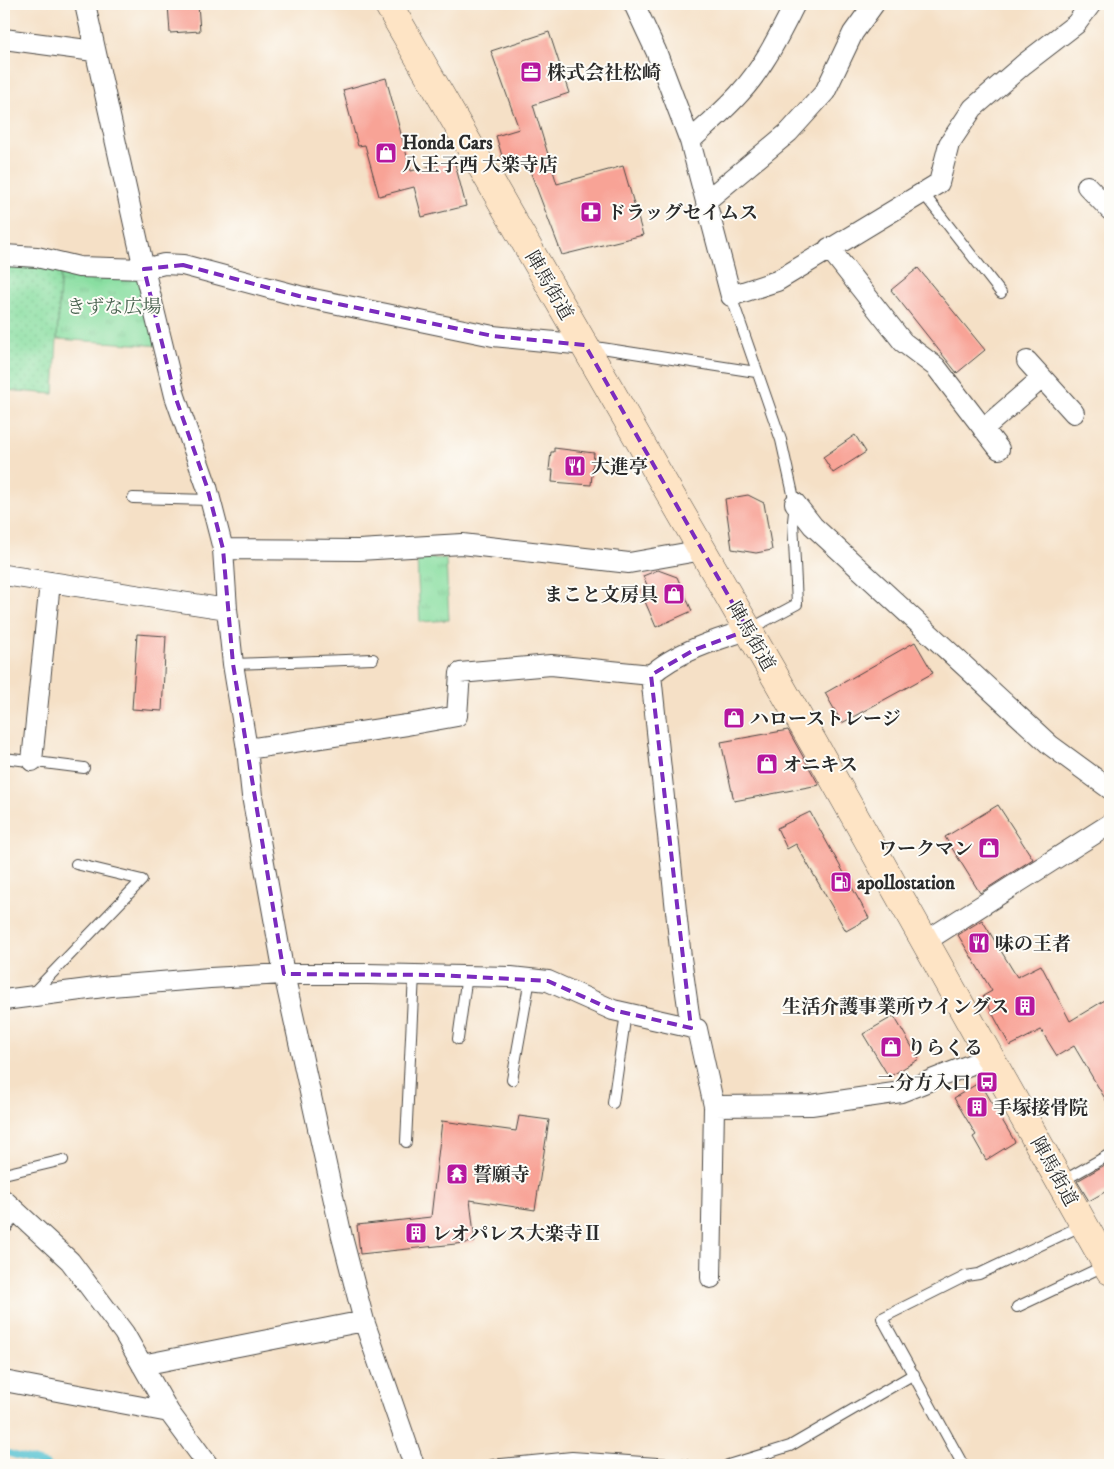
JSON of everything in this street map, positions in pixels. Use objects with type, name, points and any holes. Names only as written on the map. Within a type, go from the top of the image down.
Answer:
[{"type":"main road","name":"陣馬街道","points":[[388,4],[926,941],[1108,1268]]},
{"type":"street","points":[[85,4],[144,269],[175,396],[207,487],[223,549],[233,664],[248,749],[252,796],[284,974],[342,1237],[364,1321],[414,1465]]},
{"type":"street","points":[[690,141],[741,92],[761,66],[795,4]]},
{"type":"street","points":[[706,201],[789,132],[825,92],[853,33],[874,4]]},
{"type":"street","points":[[640,7],[690,141],[731,296],[777,281],[939,183],[949,144],[973,108],[1024,64],[1076,24],[1091,4]]},
{"type":"street","points":[[4,39],[94,51]]},
{"type":"street","points":[[1087,186],[1110,210]]},
{"type":"street","points":[[829,248],[903,342],[936,367],[999,449]]},
{"type":"street","points":[[4,255],[37,258],[79,267],[144,269],[164,264],[184,265],[299,296],[493,336],[585,345]]},
{"type":"street","points":[[1027,361],[1074,413]]},
{"type":"street","points":[[983,428],[1042,378]]},
{"type":"street","points":[[795,503],[813,526],[1050,745],[1110,790]]},
{"type":"street","points":[[223,549],[359,550],[462,544],[629,563],[703,550]]},
{"type":"street","points":[[4,575],[227,609]]},
{"type":"street","points":[[32,761],[50,582]]},
{"type":"street","points":[[248,749],[398,727],[457,716],[460,672],[551,666],[651,675],[660,667],[694,650],[721,638],[748,630]]},
{"type":"street","points":[[651,675],[681,958],[691,1028]]},
{"type":"street","points":[[926,941],[1110,824]]},
{"type":"street","points":[[4,1000],[111,986],[284,974],[467,976],[548,981],[613,1010],[697,1029],[714,1106],[710,1278]]},
{"type":"street","points":[[714,1106],[812,1105],[901,1092],[990,1057]]},
{"type":"street","points":[[7,1210],[70,1261],[124,1334],[168,1412],[208,1465]]},
{"type":"street","points":[[142,1365],[364,1321]]},
{"type":"street","points":[[4,1381],[168,1412]]},
{"type":"lane","points":[[923,193],[1001,293]]},
{"type":"lane","points":[[731,296],[781,440],[795,503],[792,521],[797,604],[748,630]]},
{"type":"lane","points":[[585,345],[756,372]]},
{"type":"lane","points":[[133,498],[210,500]]},
{"type":"lane","points":[[233,664],[373,659]]},
{"type":"lane","points":[[4,758],[84,768]]},
{"type":"lane","points":[[30,996],[142,880],[76,864]]},
{"type":"lane","points":[[406,1142],[414,974]]},
{"type":"lane","points":[[458,1039],[467,976]]},
{"type":"lane","points":[[512,1080],[530,979]]},
{"type":"lane","points":[[613,1103],[626,1013]]},
{"type":"lane","points":[[1061,1183],[1110,1154]]},
{"type":"lane","points":[[4,1174],[63,1160]]},
{"type":"lane","points":[[963,1465],[882,1318],[966,1276],[979,1274],[1084,1224]]},
{"type":"lane","points":[[1017,1307],[1108,1268]]},
{"type":"lane","points":[[728,1465],[754,1461],[790,1446],[914,1374]]},
{"type":"lane","points":[[492,1465],[572,1457],[685,1465]]},
{"type":"highlighted area","points":[[183,265],[299,296],[493,336],[585,345],[748,630],[694,650],[651,675],[691,1028],[613,1010],[548,981],[439,975],[284,974],[233,664],[223,549],[207,487],[175,396],[144,269]]},
{"type":"green space","points":[[4,262],[61,264],[54,394],[4,390]]},
{"type":"green space","name":"きずな広場","points":[[61,264],[144,269],[163,346],[57,339]]},
{"type":"green space","points":[[446,558],[449,620],[420,622],[417,559]]},
{"type":"building","points":[[168,4],[198,4],[200,31],[170,33]]},
{"type":"building","points":[[549,32],[569,93],[533,105],[557,184],[623,166],[643,235],[562,255],[527,163],[506,169],[496,136],[519,129],[491,51]]},
{"type":"building","name":"Honda Cars 八王子西 大楽寺店","points":[[386,78],[411,171],[454,160],[466,206],[422,217],[414,187],[379,196],[365,145],[358,146],[343,90]]},
{"type":"building","points":[[918,268],[985,350],[957,373],[891,290]]},
{"type":"building","points":[[855,435],[866,452],[833,473],[823,457]]},
{"type":"building","points":[[554,448],[594,453],[591,485],[552,482],[553,470],[549,470],[551,452],[554,452]]},
{"type":"building","points":[[748,495],[764,503],[772,550],[756,553],[732,549],[725,499]]},
{"type":"building","points":[[658,570],[677,577],[692,611],[656,627],[640,590],[648,587],[643,576]]},
{"type":"building","points":[[137,634],[166,636],[162,711],[132,709]]},
{"type":"building","points":[[915,642],[933,673],[842,723],[825,693]]},
{"type":"building","name":"オニキス","points":[[788,730],[819,785],[734,801],[721,742]]},
{"type":"building","name":"ワークマン","points":[[998,805],[1033,859],[980,893],[945,837]]},
{"type":"building","points":[[810,812],[869,918],[846,931],[796,844],[787,849],[777,828]]},
{"type":"building","points":[[982,920],[1017,977],[1041,965],[1070,1021],[1110,997],[1110,1107],[1074,1046],[1057,1056],[1041,1030],[1010,1046],[983,996],[992,991],[958,935]]},
{"type":"building","name":"りらくる","points":[[894,1016],[919,1059],[889,1077],[863,1034]]},
{"type":"building","points":[[980,1082],[1015,1142],[986,1160],[973,1137],[976,1135],[954,1098]]},
{"type":"building","points":[[519,1116],[549,1120],[535,1210],[470,1200],[475,1242],[360,1254],[357,1225],[431,1217],[442,1121],[516,1131]]},
{"type":"building","points":[[1110,1162],[1110,1189],[1089,1201],[1077,1181]]},
{"type":"waterway","points":[[4,1452],[48,1465]]},
{"type":"place","name":"株式会社松崎","points":[[531,72]]},
{"type":"place","name":"Honda Cars 八王子西 大楽寺店","points":[[386,153]]},
{"type":"place","name":"ドラッグセイムス","points":[[591,212]]},
{"type":"place","name":"大進亭","points":[[575,466]]},
{"type":"place","name":"まこと文房具","points":[[674,594]]},
{"type":"place","name":"ハローストレージ","points":[[734,718]]},
{"type":"place","name":"オニキス","points":[[767,764]]},
{"type":"place","name":"ワークマン","points":[[989,848]]},
{"type":"place","name":"apollostation","points":[[841,882]]},
{"type":"place","name":"味の王者","points":[[979,943]]},
{"type":"place","name":"生活介護事業所ウイングス","points":[[1025,1006]]},
{"type":"place","name":"りらくる","points":[[891,1047]]},
{"type":"place","name":"二分方入口","points":[[987,1082]]},
{"type":"place","name":"手塚接骨院","points":[[977,1107]]},
{"type":"place","name":"誓願寺","points":[[457,1174]]},
{"type":"place","name":"レオパレス大楽寺Ⅱ","points":[[416,1233]]}]
